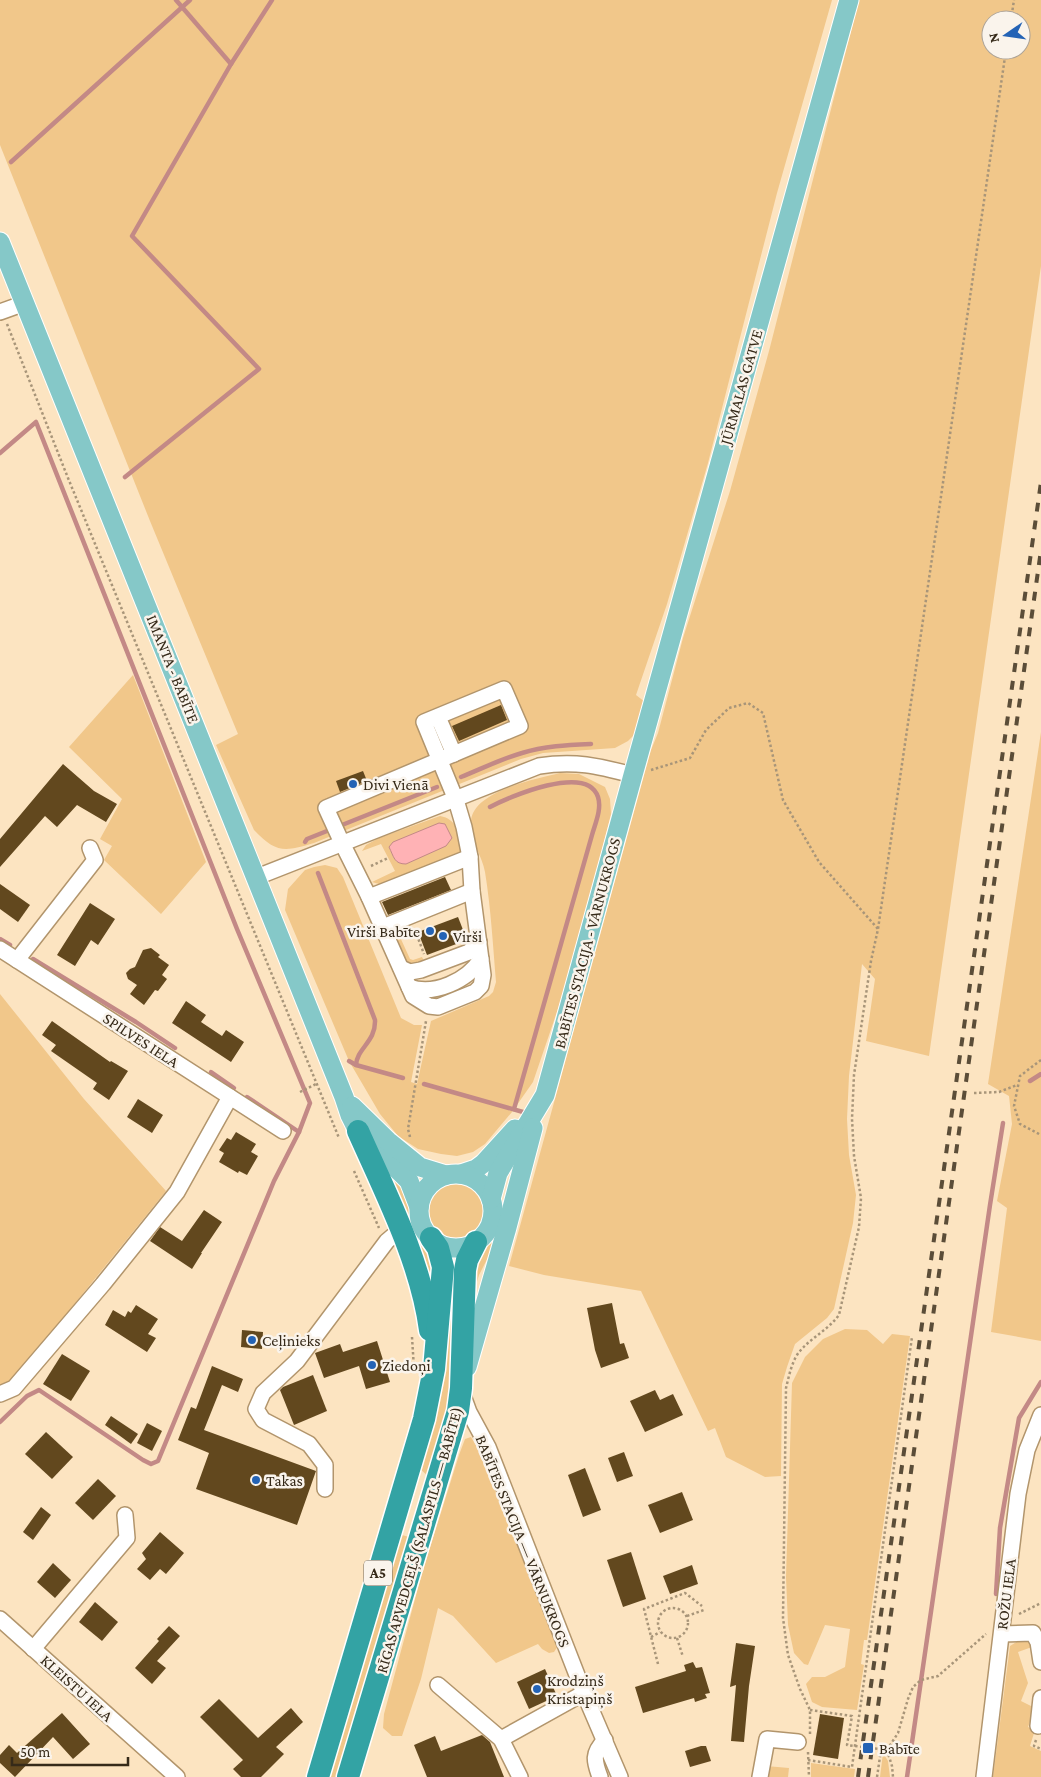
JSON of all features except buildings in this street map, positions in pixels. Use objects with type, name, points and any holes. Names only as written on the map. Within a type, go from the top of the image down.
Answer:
[{"type":"highway","points":[[350,1138],[393,1235],[416,1270],[424,1296],[434,1369]]},
{"type":"highway","name":"RĪGAS APVEDCEĻŠ (SALASPILS — BABĪTE)","points":[[318,1777],[424,1418],[434,1369],[443,1267],[438,1248],[431,1238]]},
{"type":"highway","name":"RĪGAS APVEDCEĻŠ (SALASPILS — BABĪTE)","points":[[348,1777],[458,1411],[461,1388],[465,1270],[467,1260],[476,1242]]},
{"type":"main road","name":"JŪRMALAS GATVE","points":[[633,775],[849,0]]},
{"type":"main road","name":"IMANTA - BABĪTE","points":[[0,242],[344,1097],[350,1116],[350,1138],[409,1181],[420,1207]]},
{"type":"main road","name":"BABĪTES STACIJA - VĀRNUKROGS","points":[[491,1199],[498,1173],[545,1095],[633,775]]},
{"type":"main road","name":"IMANTA - BABĪTE","points":[[344,1097],[371,1126],[420,1167],[454,1175]]},
{"type":"main road","name":"BABĪTES STACIJA - VĀRNUKROGS","points":[[454,1175],[476,1169],[484,1163],[508,1135],[537,1110]]},
{"type":"main road","name":"A5","points":[[461,1388],[506,1231],[537,1110]]},
{"type":"main road","points":[[454,1175],[471,1177],[480,1182],[487,1190],[491,1199],[493,1208],[492,1218],[484,1236],[468,1246],[448,1247],[431,1238],[422,1224],[420,1207],[422,1198],[431,1184],[454,1175]]},
{"type":"street","points":[[1,311],[25,303]]},
{"type":"street","points":[[447,757],[424,722],[504,688],[520,726],[447,757],[326,808],[369,897],[413,996],[429,1006],[438,1008],[475,992],[481,986],[483,975],[472,891],[470,857],[447,757]]},
{"type":"street","points":[[257,877],[539,766],[559,762],[578,763],[604,767],[633,775]]},
{"type":"street","points":[[18,960],[95,860],[90,848]]},
{"type":"street","points":[[369,897],[470,857]]},
{"type":"street","points":[[382,927],[472,891]]},
{"type":"street","points":[[401,968],[410,972],[428,967],[469,952],[479,942]]},
{"type":"street","name":"SPILVES IELA","points":[[0,949],[283,1131]]},
{"type":"street","points":[[409,987],[419,990],[441,987],[467,976],[481,959]]},
{"type":"street","points":[[0,1394],[14,1388],[103,1284],[177,1192],[230,1097]]},
{"type":"street","points":[[325,1489],[325,1465],[309,1444],[263,1420],[256,1409],[263,1393],[297,1360],[393,1235]]},
{"type":"street","name":"BABĪTES STACIJA — VĀRNUKROGS","points":[[461,1388],[464,1402],[488,1447],[584,1693],[620,1777]]},
{"type":"street","name":"ROŽU IELA","points":[[984,1777],[1022,1471],[1027,1450],[1041,1415]]},
{"type":"street","points":[[33,1649],[127,1538],[125,1515]]},
{"type":"street","name":"KLEISTU IELA","points":[[0,1620],[177,1777]]},
{"type":"street","points":[[1002,1628],[1037,1631],[1041,1662]]},
{"type":"street","points":[[438,1685],[501,1739],[520,1777]]},
{"type":"street","points":[[501,1739],[584,1693]]},
{"type":"street","points":[[1038,1726],[1041,1698]]},
{"type":"street","points":[[760,1777],[766,1739],[798,1742]]},
{"type":"street","points":[[600,1777],[594,1764],[596,1748],[605,1740]]},
{"type":"path","points":[[887,1750],[847,1745],[852,1716],[810,1710],[788,1655],[783,1618],[786,1388],[790,1371],[800,1351],[832,1325],[839,1315],[859,1226],[861,1198],[854,1156],[852,1119],[854,1075],[871,962],[878,929],[1005,60]]},
{"type":"path","points":[[1,311],[316,1084],[350,1138]]},
{"type":"path","points":[[633,775],[690,758],[706,730],[728,708],[748,703],[763,713],[783,800],[819,862],[878,929]]},
{"type":"path","points":[[356,873],[388,858]]},
{"type":"path","points":[[414,930],[428,967]]},
{"type":"path","points":[[404,1154],[412,1143],[408,1129],[429,1006]]},
{"type":"path","points":[[1041,1060],[1020,1076],[1014,1106],[1020,1124],[1041,1135]]},
{"type":"path","points":[[974,1093],[999,1092],[1017,1085]]},
{"type":"path","points":[[300,1092],[308,1088]]},
{"type":"path","points":[[354,1171],[370,1183],[378,1226],[393,1235]]},
{"type":"path","points":[[412,1334],[413,1377]]},
{"type":"path","points":[[809,1777],[808,1760],[852,1767],[912,1337]]},
{"type":"path","points":[[658,1664],[644,1609],[685,1592],[703,1608],[687,1616]]},
{"type":"path","points":[[887,1750],[898,1733],[913,1687],[921,1680],[938,1676],[985,1635],[1002,1628],[1041,1604]]},
{"type":"path","points":[[667,1608],[678,1608],[687,1616],[688,1626],[686,1632],[677,1638],[668,1638],[660,1632],[657,1621],[662,1611],[667,1608]]},
{"type":"path","points":[[651,1637],[660,1632]]},
{"type":"path","points":[[677,1638],[683,1657]]},
{"type":"path","points":[[877,1777],[881,1750]]},
{"type":"path","points":[[887,1750],[893,1777]]},
{"type":"shaded area","points":[[0,0],[832,0],[777,193],[708,463],[667,604],[636,695],[645,702],[636,733],[628,741],[615,748],[543,753],[521,759],[304,846],[288,849],[275,847],[254,830],[216,745],[238,734],[150,521],[0,145]]},
{"type":"shaded area","points":[[859,0],[1041,0],[1041,266],[929,1056],[866,1041],[875,979],[862,964],[849,1076],[847,1119],[849,1155],[856,1195],[853,1223],[834,1309],[827,1318],[795,1344],[787,1367],[782,1384],[781,1476],[765,1477],[726,1457],[715,1428],[708,1431],[641,1291],[544,1275],[509,1266],[651,750],[658,733],[683,638],[730,491],[769,351]]},
{"type":"shaded area","points":[[133,675],[206,862],[161,914],[104,860],[112,846],[100,839],[122,799],[69,747]]},
{"type":"shaded area","points":[[1041,732],[1041,1341],[991,1332],[1007,1208],[997,1201],[1012,1124],[1009,1096],[988,1084]]},
{"type":"shaded area","points":[[560,773],[579,774],[605,787],[610,799],[611,814],[561,1000],[533,1082],[512,1112],[485,1144],[473,1152],[457,1156],[418,1149],[398,1136],[380,1114],[349,1061],[285,910],[288,889],[305,870],[314,867],[325,865],[337,868],[343,877],[401,1018],[414,1025],[422,1025],[411,1082],[417,1084],[431,1021],[489,996],[493,992],[496,982],[485,872],[471,828],[474,811],[482,802],[507,788]]},
{"type":"shaded area","points":[[440,816],[454,823],[462,848],[459,854],[389,883],[379,884],[372,882],[395,871],[381,844],[362,851],[366,845],[379,838]]},
{"type":"shaded area","points":[[439,823],[445,824],[452,838],[446,846],[406,864],[399,863],[395,859],[389,847],[393,842]]},
{"type":"shaded area","points":[[400,937],[410,959],[422,957],[424,961],[411,964],[406,962],[396,938]]},
{"type":"shaded area","points":[[0,994],[84,1099],[166,1191],[0,1396]]},
{"type":"shaded area","points":[[372,1154],[405,1184],[412,1230],[433,1258],[435,1301]]},
{"type":"shaded area","points":[[451,1180],[463,1180],[479,1189],[486,1199],[488,1211],[486,1223],[479,1233],[463,1242],[451,1242],[440,1237],[431,1228],[426,1217],[426,1205],[431,1194],[440,1185]]},
{"type":"shaded area","points":[[495,1240],[496,1242],[479,1275],[474,1292],[475,1257]]},
{"type":"shaded area","points":[[453,1260],[457,1261],[450,1390],[444,1425],[428,1476],[420,1469]]},
{"type":"shaded area","points":[[845,1329],[867,1330],[883,1344],[892,1334],[910,1336],[867,1640],[864,1640],[861,1664],[864,1665],[857,1710],[822,1707],[812,1702],[806,1684],[812,1677],[825,1677],[845,1667],[850,1629],[825,1625],[808,1665],[804,1664],[794,1653],[788,1625],[786,1577],[792,1383],[805,1357],[823,1339]]},
{"type":"shaded area","points":[[471,1437],[478,1449],[558,1646],[554,1652],[549,1653],[538,1644],[496,1663],[453,1616],[438,1608],[421,1679],[402,1736],[392,1736],[383,1728],[384,1714],[422,1573],[459,1455],[465,1439]]},
{"type":"shaded area","points":[[402,1535],[409,1537],[338,1777],[329,1777]]},
{"type":"shaded area","points":[[1021,1639],[1032,1642],[1032,1647],[1018,1652],[1028,1683],[1021,1701],[1035,1708],[1028,1727],[1035,1730],[1030,1746],[1041,1751],[1041,1777],[993,1777],[1010,1646]]},
{"type":"shaded area","points":[[883,1753],[888,1761],[890,1777],[880,1777]]},
{"type":"shaded area","points":[[811,1763],[855,1769],[854,1777],[811,1777]]},
{"type":"shaded area","points":[[766,1766],[789,1768],[788,1777],[764,1777]]},
{"type":"waterway","points":[[176,0],[231,64]]},
{"type":"waterway","points":[[11,162],[190,0]]},
{"type":"waterway","points":[[125,477],[259,369],[132,236],[231,64],[272,0]]},
{"type":"waterway","points":[[0,453],[36,422],[237,929],[310,1103],[299,1132],[274,1181],[158,1461],[151,1464],[143,1460],[39,1390],[27,1396],[0,1422]]},
{"type":"waterway","points":[[461,777],[506,758],[530,751],[556,746],[591,744]]},
{"type":"waterway","points":[[490,807],[530,790],[564,783],[579,783],[591,787],[599,802],[599,811],[514,1109]]},
{"type":"waterway","points":[[305,842],[307,839],[437,787]]},
{"type":"waterway","points":[[318,873],[375,1020],[373,1034],[357,1059],[356,1065]]},
{"type":"waterway","points":[[0,939],[10,945]]},
{"type":"waterway","points":[[33,959],[175,1048]]},
{"type":"waterway","points":[[349,1061],[356,1065],[403,1078]]},
{"type":"waterway","points":[[211,1072],[234,1088]]},
{"type":"waterway","points":[[1030,1081],[1041,1074]]},
{"type":"waterway","points":[[424,1084],[523,1112]]},
{"type":"waterway","points":[[247,1097],[299,1132]]},
{"type":"waterway","points":[[907,1777],[1003,1123]]},
{"type":"waterway","points":[[996,1594],[1000,1528],[1019,1418],[1041,1382]]},
{"type":"railway","points":[[858,1777],[1041,482]]},
{"type":"railway","points":[[868,1777],[1041,550]]},
{"type":"place","name":"Divi Vienā","points":[[353,784]]},
{"type":"place","name":"Virši Babīte","points":[[430,931]]},
{"type":"place","name":"Virši","points":[[443,936]]},
{"type":"place","name":"Ceļinieks","points":[[252,1340]]},
{"type":"place","name":"Ziedoņi","points":[[372,1365]]},
{"type":"place","name":"Takas","points":[[256,1480]]},
{"type":"place","name":"Krodziņš Kristapiņš","points":[[537,1689]]},
{"type":"place","name":"Babīte","points":[[868,1748]]}]
